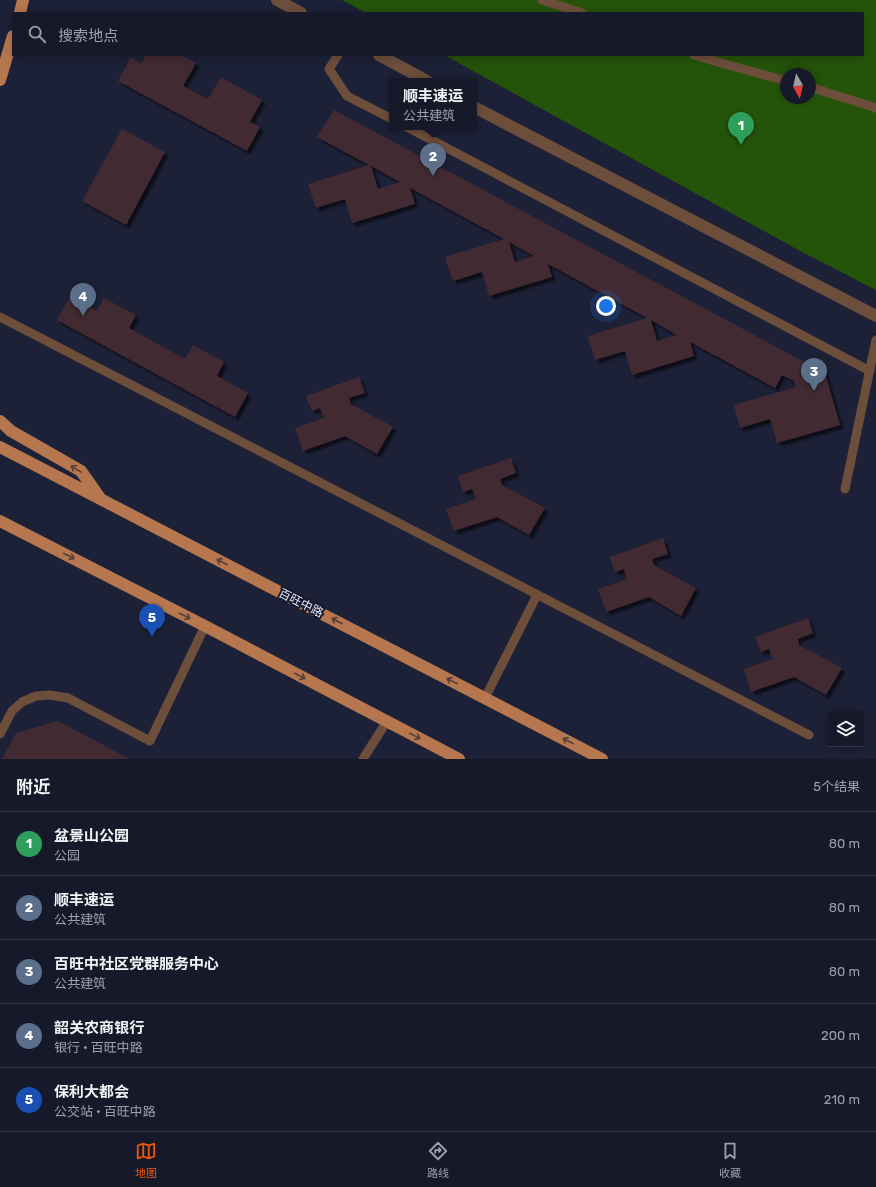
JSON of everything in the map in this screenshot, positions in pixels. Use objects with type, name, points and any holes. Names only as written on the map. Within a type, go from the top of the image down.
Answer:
[{"type":"main road","points":[[20,12],[23,0]]},
{"type":"main road","points":[[0,80],[12,39]]},
{"type":"main road","points":[[0,421],[11,431],[81,471],[100,499]]},
{"type":"main road","name":"百旺中路","points":[[0,447],[602,759]]},
{"type":"main road","points":[[0,521],[459,759]]},
{"type":"main road","points":[[0,530],[34,538]]},
{"type":"street","points":[[277,0],[299,12]]},
{"type":"street","points":[[381,56],[421,78]]},
{"type":"street","points":[[477,109],[876,316]]},
{"type":"lane","points":[[542,0],[579,12]]},
{"type":"lane","points":[[337,56],[329,69],[347,96],[389,117]]},
{"type":"lane","points":[[697,56],[721,64],[780,79]]},
{"type":"lane","points":[[816,89],[876,108]]},
{"type":"lane","points":[[413,130],[870,371]]},
{"type":"lane","points":[[0,317],[809,735]]},
{"type":"lane","points":[[845,489],[876,340]]},
{"type":"lane","points":[[485,698],[537,594]]},
{"type":"lane","points":[[0,734],[12,711],[22,702],[36,696],[50,695],[68,698],[150,741],[205,626]]},
{"type":"lane","points":[[363,759],[387,721]]},
{"type":"green space","points":[[342,0],[876,0],[876,290],[802,252],[446,56],[864,56],[864,12],[364,12]]},
{"type":"building","points":[[145,56],[184,56],[196,63],[183,86],[208,99],[221,77],[262,100],[250,122],[260,127],[247,151],[118,81],[131,57],[141,63]]},
{"type":"building","points":[[334,110],[825,373],[840,425],[777,443],[770,419],[740,428],[734,405],[796,387],[794,381],[782,375],[775,388],[690,342],[694,356],[632,375],[625,351],[595,360],[588,336],[647,318],[548,264],[552,277],[489,296],[482,272],[453,281],[445,257],[504,239],[410,188],[415,204],[352,223],[345,199],[316,208],[308,184],[369,165],[317,137]],"holes":[[[371,166],[400,182],[378,189]],[[509,242],[534,256],[515,262]],[[651,320],[677,335],[657,341]]]},
{"type":"building","points":[[122,129],[165,152],[126,225],[82,201]]},
{"type":"building","points":[[70,296],[97,311],[104,298],[136,315],[129,328],[185,359],[193,345],[224,362],[217,376],[248,393],[235,417],[57,320]]},
{"type":"building","points":[[359,377],[365,393],[349,398],[351,404],[393,427],[377,454],[345,436],[303,451],[295,428],[324,418],[320,408],[312,411],[306,396]]},
{"type":"building","points":[[511,458],[516,473],[500,479],[502,485],[545,508],[529,535],[497,517],[454,531],[446,509],[476,499],[472,489],[463,492],[458,476]]},
{"type":"building","points":[[663,538],[668,554],[652,559],[654,565],[696,588],[681,616],[649,597],[606,612],[598,589],[627,579],[624,569],[615,572],[610,557]]},
{"type":"building","points":[[808,618],[813,633],[798,639],[799,645],[842,668],[826,695],[794,677],[751,692],[744,669],[773,659],[769,649],[761,652],[755,637]]},
{"type":"building","points":[[58,721],[130,759],[2,759],[16,733]]},
{"type":"place","name":"盆景山公园","points":[[741,145]]},
{"type":"place","name":"顺丰速运","points":[[433,176]]},
{"type":"place","name":"韶关农商银行","points":[[83,316]]},
{"type":"place","name":"百旺中社区党群服务中心","points":[[814,391]]},
{"type":"place","name":"保利大都会","points":[[152,637]]}]
